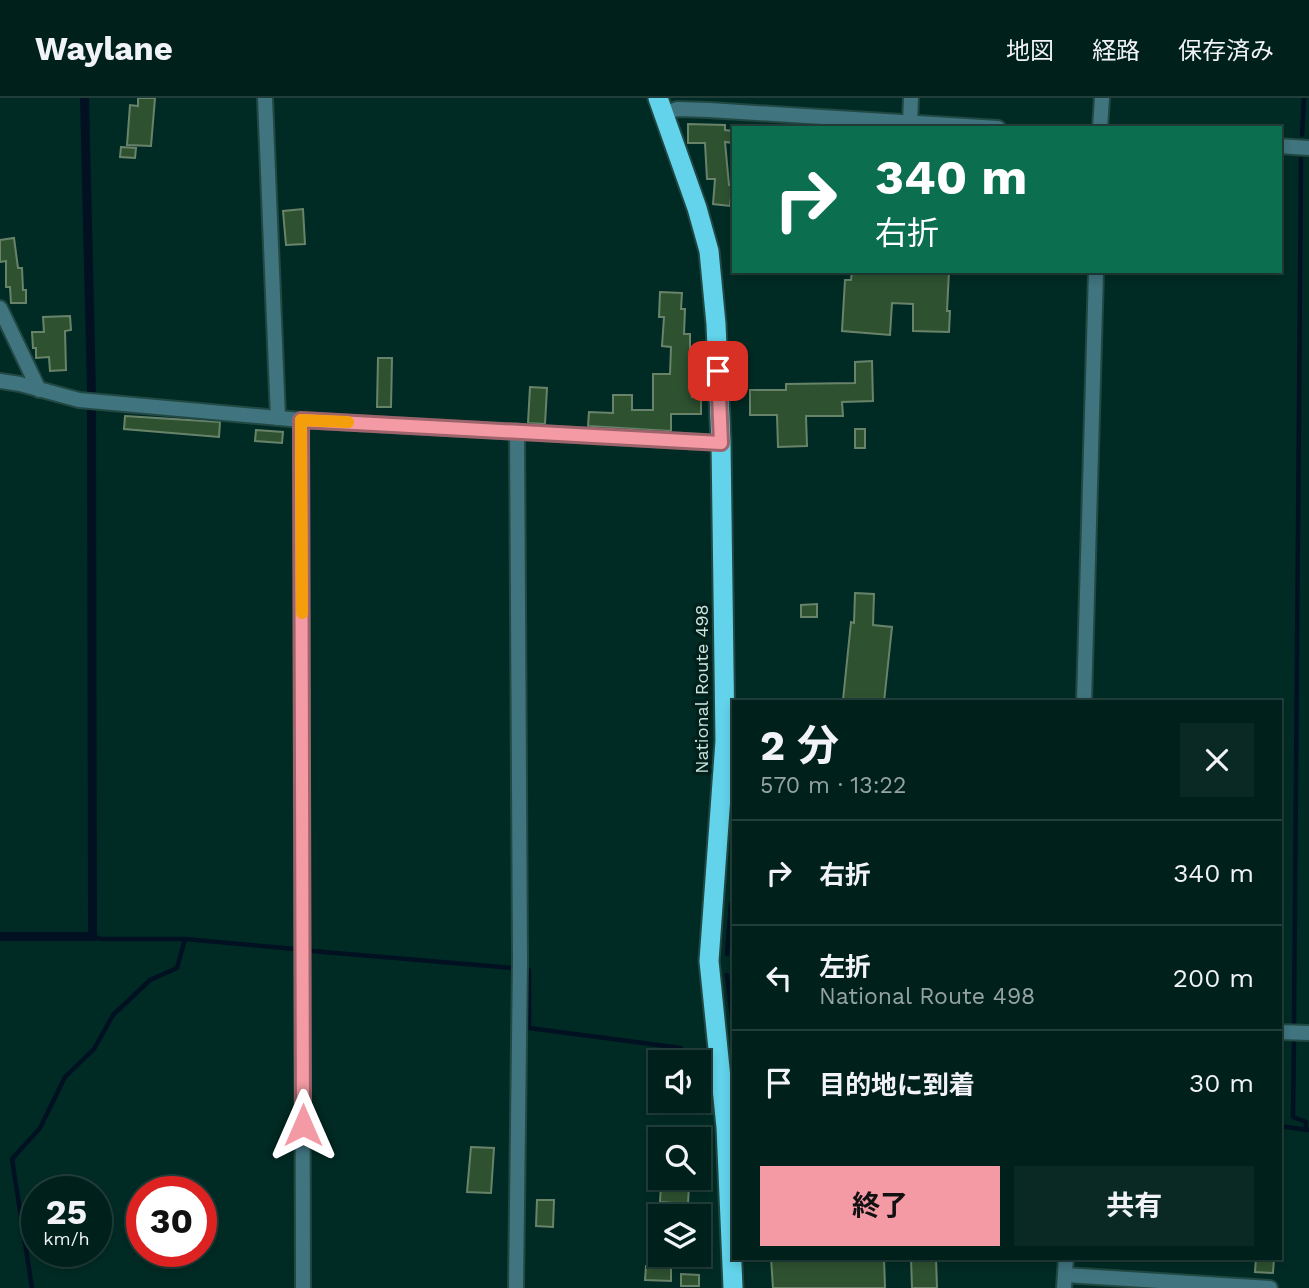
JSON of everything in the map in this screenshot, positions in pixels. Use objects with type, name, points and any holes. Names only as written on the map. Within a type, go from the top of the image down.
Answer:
[{"type":"highway","name":"National Route 498","points":[[661,106],[697,208],[709,251],[716,324],[721,443],[725,741],[709,961],[726,1127],[733,1288]]},
{"type":"street","points":[[265,98],[278,418]]},
{"type":"street","points":[[910,123],[911,98]]},
{"type":"street","points":[[1100,126],[1102,98]]},
{"type":"street","points":[[661,106],[963,126]]},
{"type":"street","points":[[1282,146],[1309,148]]},
{"type":"street","points":[[1084,700],[1096,273]]},
{"type":"street","points":[[0,308],[39,390]]},
{"type":"street","points":[[0,381],[79,400],[301,420],[721,443]]},
{"type":"street","points":[[301,420],[303,1288]]},
{"type":"street","points":[[516,1288],[520,960],[517,431]]},
{"type":"street","points":[[1282,1032],[1309,1033]]},
{"type":"street","points":[[1066,1260],[1064,1281],[1270,1288]]},
{"type":"water","points":[[80,98],[89,98],[96,391],[97,941],[0,941],[0,932],[88,932],[87,390]]},
{"type":"building","points":[[138,98],[155,98],[151,146],[127,145],[130,105],[138,106]]},
{"type":"building","points":[[688,124],[725,125],[725,130],[732,131],[732,143],[725,142],[729,185],[732,186],[730,206],[713,204],[715,179],[707,179],[705,143],[688,143]]},
{"type":"building","points":[[121,147],[136,148],[135,158],[120,157]]},
{"type":"building","points":[[303,209],[305,244],[286,245],[283,211]]},
{"type":"building","points":[[14,238],[18,268],[22,268],[26,303],[11,303],[10,287],[6,287],[6,261],[0,262],[0,240]]},
{"type":"building","points":[[852,273],[949,273],[949,332],[913,331],[913,304],[892,303],[890,335],[842,331],[845,280],[851,280]]},
{"type":"building","points":[[660,292],[682,293],[681,309],[685,309],[684,334],[690,334],[692,351],[692,397],[701,397],[701,414],[671,414],[671,431],[588,426],[589,412],[613,413],[613,395],[632,395],[632,410],[653,410],[653,374],[670,374],[671,347],[662,346],[664,317],[659,317]]},
{"type":"building","points":[[70,316],[71,330],[65,331],[66,370],[50,371],[49,357],[36,358],[32,332],[44,332],[43,317]]},
{"type":"building","points":[[378,358],[392,358],[391,407],[377,407]]},
{"type":"building","points":[[872,361],[873,401],[842,402],[843,416],[806,416],[807,446],[778,447],[777,415],[750,415],[750,390],[786,390],[786,384],[855,383],[855,362]]},
{"type":"building","points":[[530,387],[547,388],[545,424],[528,423]]},
{"type":"building","points":[[125,416],[220,422],[219,437],[124,429]]},
{"type":"building","points":[[855,429],[865,429],[865,448],[855,448]]},
{"type":"building","points":[[256,430],[283,432],[282,443],[255,441]]},
{"type":"building","points":[[855,593],[874,594],[873,625],[892,627],[884,700],[843,700],[851,622],[854,623]]},
{"type":"building","points":[[817,604],[817,617],[801,617],[801,605]]},
{"type":"building","points":[[471,1147],[494,1148],[491,1193],[467,1192]]},
{"type":"building","points":[[661,1190],[689,1190],[688,1204],[660,1202]]},
{"type":"building","points":[[537,1200],[554,1200],[553,1227],[536,1226]]},
{"type":"building","points":[[771,1260],[884,1260],[885,1288],[773,1288]]},
{"type":"building","points":[[911,1260],[936,1260],[937,1288],[912,1288]]},
{"type":"building","points":[[1256,1260],[1274,1260],[1273,1273],[1255,1272]]},
{"type":"building","points":[[646,1266],[671,1268],[671,1281],[645,1280]]},
{"type":"building","points":[[681,1274],[699,1275],[699,1286],[681,1286]]},
{"type":"waterway","points":[[1302,135],[1304,98]]},
{"type":"waterway","points":[[1294,1025],[1301,159]]},
{"type":"waterway","points":[[727,954],[731,903]]},
{"type":"waterway","points":[[94,936],[100,939],[185,939],[295,949]]},
{"type":"waterway","points":[[32,1288],[12,1159],[40,1128],[65,1077],[94,1049],[113,1015],[150,980],[177,968],[185,939]]},
{"type":"waterway","points":[[312,951],[512,968]]},
{"type":"waterway","points":[[529,970],[529,1028],[681,1050]]},
{"type":"waterway","points":[[727,975],[732,1018]]},
{"type":"waterway","points":[[1294,1042],[1293,1117],[1306,1122],[1306,1130]]},
{"type":"waterway","points":[[1282,1126],[1308,1130]]},
{"type":"slow traffic","points":[[302,613],[301,420],[348,422]]},
{"type":"route","points":[[303,1125],[301,420],[721,443],[718,371]]}]
